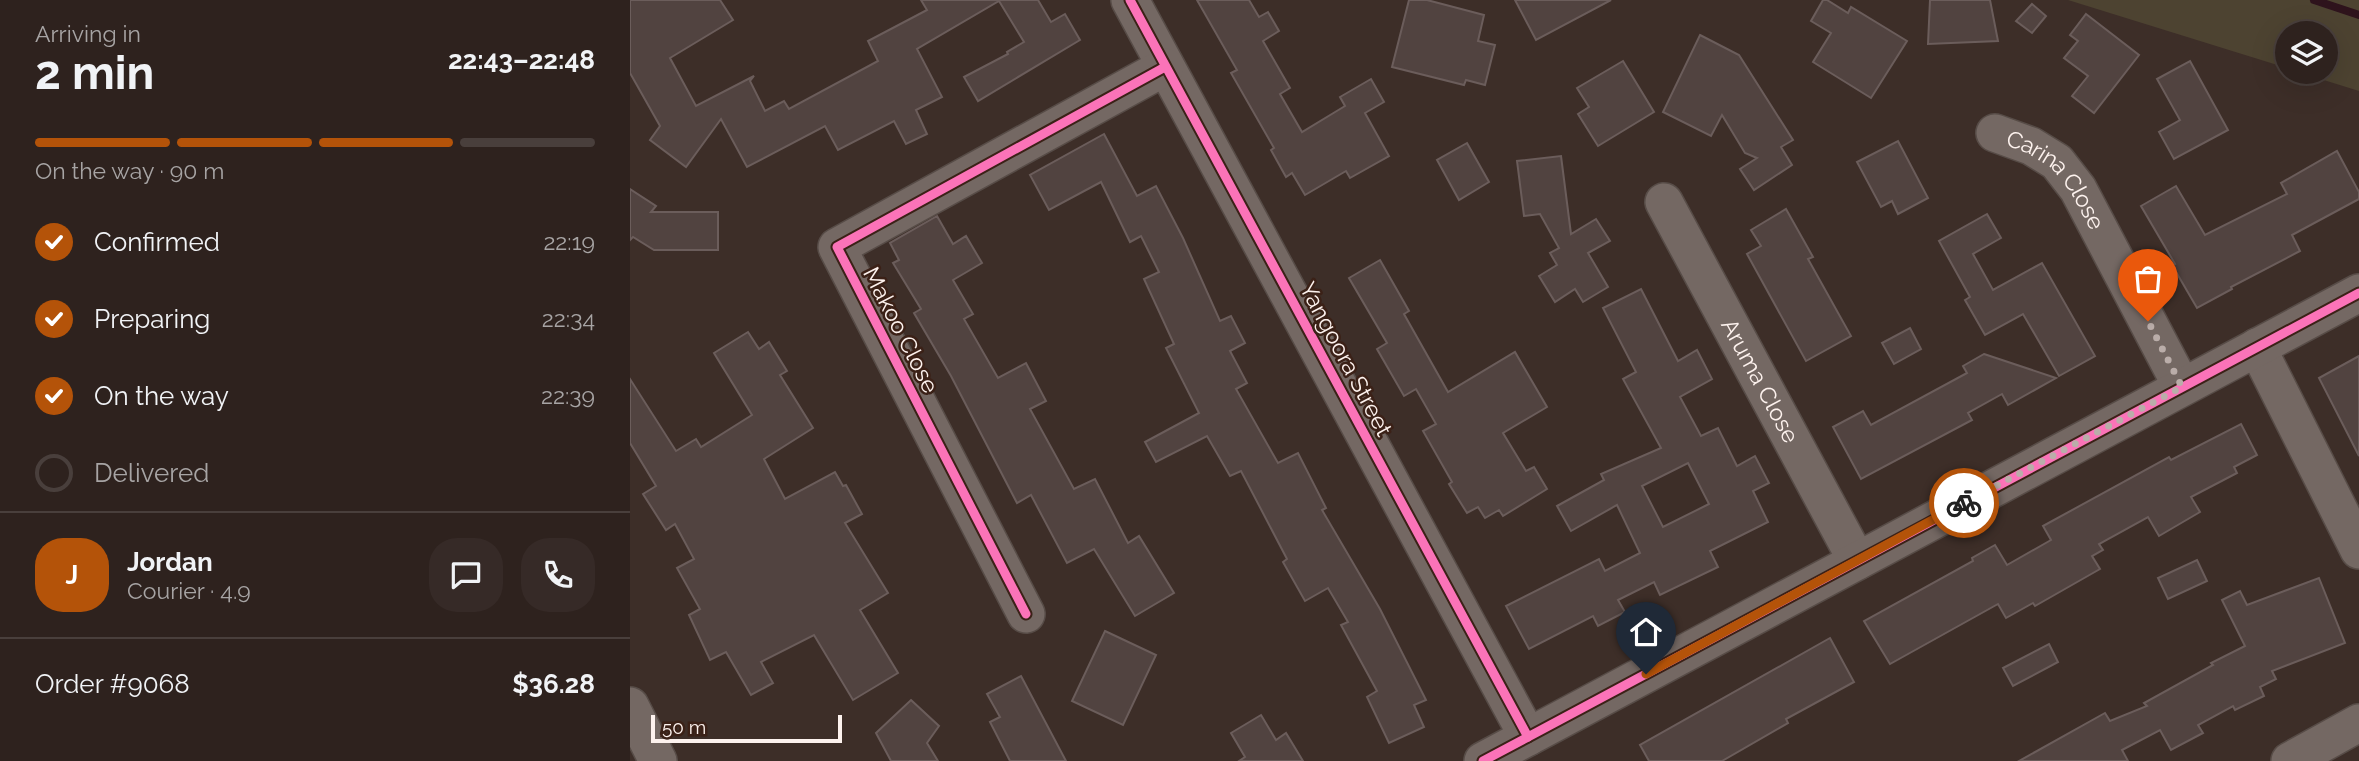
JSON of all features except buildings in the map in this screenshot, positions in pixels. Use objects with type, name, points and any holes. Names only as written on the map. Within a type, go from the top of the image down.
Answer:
[{"type":"street","name":"Yangoora Street","points":[[1130,0],[1528,737]]},
{"type":"street","name":"Makoo Close","points":[[1026,614],[837,247],[1166,67]]},
{"type":"street","name":"Carina Close","points":[[1995,133],[2031,146],[2057,162],[2078,189],[2182,387]]},
{"type":"street","name":"Aruma Close","points":[[1664,202],[1857,561]]},
{"type":"street","points":[[1483,761],[2359,293]]},
{"type":"street","points":[[2257,347],[2359,550]]},
{"type":"street","points":[[630,706],[658,761]]},
{"type":"street","points":[[2290,761],[2359,723]]},
{"type":"shaded area","points":[[2068,0],[2359,0],[2359,91],[2337,84],[2338,21],[2275,21],[2275,64]]},
{"type":"waterway","points":[[2314,0],[2359,15]]},
{"type":"cycle path","points":[[1130,0],[1528,737]]},
{"type":"cycle path","points":[[1026,614],[837,247],[1165,67]]},
{"type":"cycle path","points":[[1483,761],[2359,293]]},
{"type":"way so far","points":[[1964,503],[2182,387],[2148,321]]},
{"type":"route","points":[[1646,674],[1964,503]]}]
